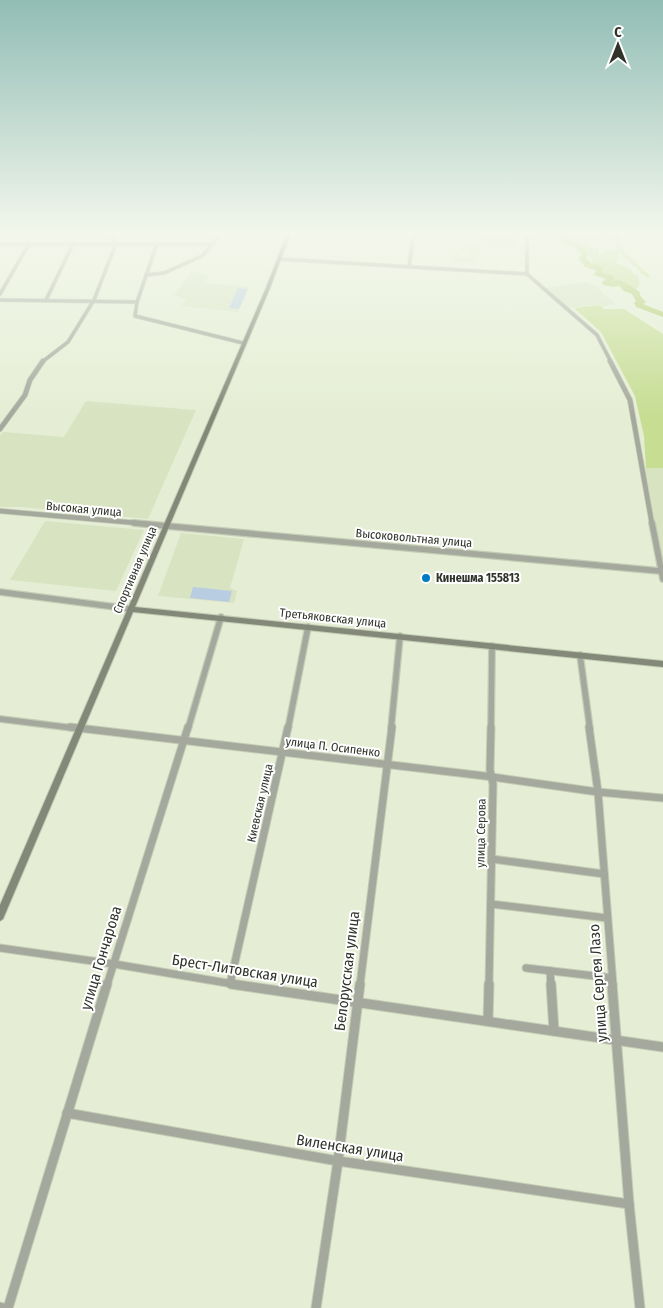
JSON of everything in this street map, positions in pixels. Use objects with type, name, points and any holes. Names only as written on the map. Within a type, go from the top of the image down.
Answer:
[{"type":"street","points":[[46,300],[49,294]]},
{"type":"street","points":[[0,429],[25,395],[30,380],[42,362],[68,342],[96,294]]},
{"type":"street","points":[[140,294],[136,318],[243,343]]},
{"type":"street","name":"Спортивная улица","points":[[0,916],[264,294]]},
{"type":"street","points":[[550,294],[597,335],[630,400],[660,571],[663,578]]},
{"type":"street","points":[[0,300],[137,302]]},
{"type":"street","name":"Высокая улица","points":[[0,511],[166,526]]},
{"type":"street","name":"Высоковольтная улица","points":[[166,526],[660,571]]},
{"type":"street","name":"Третьяковская улица","points":[[0,592],[131,608],[663,664]]},
{"type":"street","name":"улица Гончарова","points":[[8,1308],[188,728],[220,617]]},
{"type":"street","name":"Киевская улица","points":[[230,984],[283,753],[308,626]]},
{"type":"street","name":"Белорусская улица","points":[[316,1308],[338,1162],[388,765],[400,636]]},
{"type":"street","name":"улица Серова","points":[[488,1021],[493,784],[490,770],[492,646]]},
{"type":"street","name":"улица Сергея Лазо","points":[[580,656],[598,792],[629,1204],[640,1308]]},
{"type":"street","name":"улица П. Осипенко","points":[[0,719],[492,777],[598,792],[663,798]]},
{"type":"street","points":[[492,859],[604,874]]},
{"type":"street","points":[[491,904],[607,918]]},
{"type":"street","name":"Брест-Литовская улица","points":[[0,948],[114,964],[230,984],[663,1047]]},
{"type":"street","points":[[526,968],[612,978]]},
{"type":"street","points":[[550,971],[554,1031]]},
{"type":"street","name":"Виленская улица","points":[[67,1113],[338,1162],[629,1204]]},
{"type":"shaded area","points":[[246,294],[238,312],[182,306],[186,299],[174,295]]},
{"type":"shaded area","points":[[554,294],[603,294],[615,303],[603,307],[600,304],[569,308]]},
{"type":"shaded area","points":[[86,401],[196,410],[148,519],[21,507],[0,507],[0,436],[3,432],[64,437]]},
{"type":"shaded area","points":[[645,467],[663,468],[663,573],[662,571]]},
{"type":"shaded area","points":[[45,521],[144,530],[116,591],[10,580]]},
{"type":"shaded area","points":[[181,533],[244,539],[230,588],[237,591],[234,603],[158,596]]},
{"type":"green space","points":[[600,305],[604,309],[624,309],[663,334],[663,468],[646,468],[644,436],[635,396],[601,332],[574,308]]},
{"type":"building","points":[[235,294],[246,294],[239,309],[229,308]]},
{"type":"building","points":[[193,587],[232,591],[229,602],[190,598]]},
{"type":"waterway","points":[[636,294],[637,298],[642,302],[638,303],[639,305],[663,315]]},
{"type":"place","name":"Кинешма 155813","points":[[426,578]]}]
